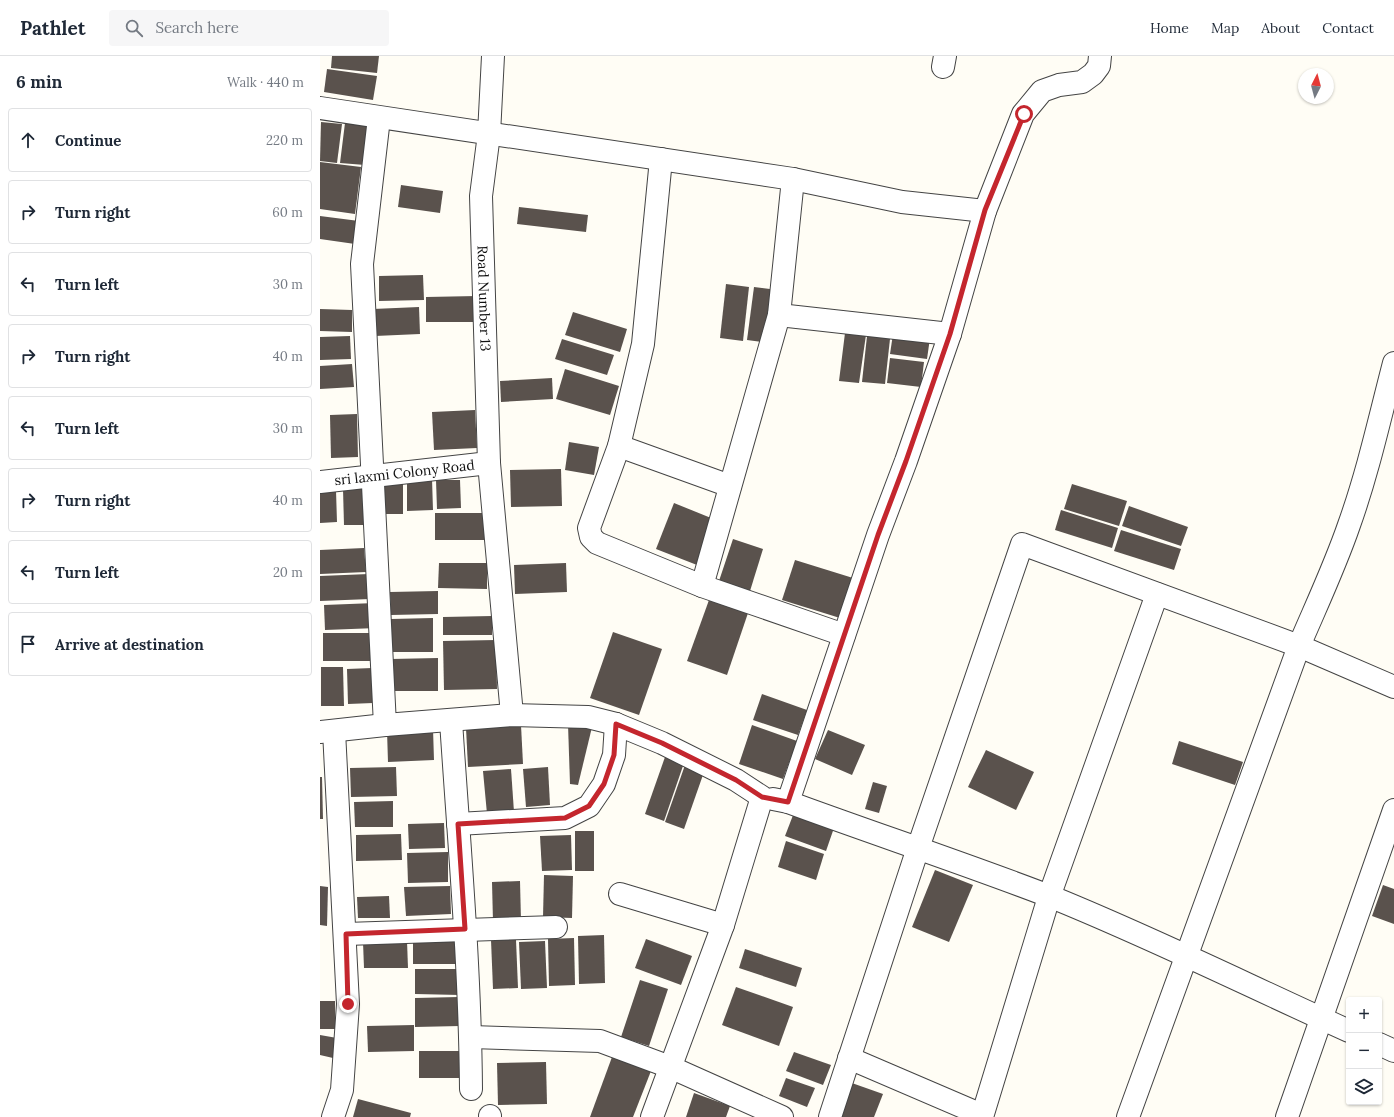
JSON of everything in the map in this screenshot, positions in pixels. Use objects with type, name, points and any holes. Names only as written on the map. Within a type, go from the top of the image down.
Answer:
[{"type":"street","name":"Road Number 13","points":[[493,56],[489,134],[481,196],[489,463],[512,715]]},
{"type":"street","points":[[788,802],[878,535],[906,461],[950,334],[985,210],[1024,114],[1042,91],[1059,85],[1082,82],[1093,74],[1099,66],[1100,56]]},
{"type":"street","points":[[320,108],[793,179],[902,202],[985,210]]},
{"type":"street","points":[[379,118],[362,264],[385,724]]},
{"type":"street","points":[[661,159],[643,344],[619,446],[591,519],[589,528],[591,537],[597,543],[702,586],[844,635]]},
{"type":"street","points":[[702,586],[779,315],[793,179]]},
{"type":"street","points":[[779,315],[950,334]]},
{"type":"street","points":[[1128,1117],[1299,646],[1324,589],[1349,525],[1368,468],[1394,363]]},
{"type":"street","points":[[619,446],[730,486]]},
{"type":"street","name":"sri laxmi Colony Road","points":[[320,482],[489,463]]},
{"type":"street","points":[[830,1117],[918,848],[1022,544],[1299,646],[1394,687]]},
{"type":"street","points":[[849,1058],[982,1116],[1049,897],[1157,594]]},
{"type":"street","points":[[333,1117],[342,1090],[348,1012],[346,934],[327,731],[385,724],[451,721],[512,715],[588,717],[616,724],[662,743],[736,780],[762,797],[788,802],[887,839],[918,848],[1049,897],[1187,955],[1346,1030]]},
{"type":"street","points":[[451,721],[471,1037],[471,1089]]},
{"type":"street","points":[[458,824],[565,818],[589,806],[604,784],[614,755],[616,724]]},
{"type":"street","points":[[652,1117],[724,926],[762,797]]},
{"type":"street","points":[[1287,1117],[1394,810]]},
{"type":"street","points":[[620,894],[724,926]]},
{"type":"street","points":[[346,934],[556,927]]},
{"type":"street","points":[[471,1037],[600,1041],[670,1067],[782,1117]]},
{"type":"street","points":[[1382,1045],[1394,1051]]},
{"type":"building","points":[[332,56],[379,56],[377,73],[331,68]]},
{"type":"building","points":[[327,69],[377,76],[373,100],[324,92]]},
{"type":"building","points":[[321,122],[342,124],[337,163],[320,161]]},
{"type":"building","points":[[345,123],[370,126],[365,165],[340,163]]},
{"type":"building","points":[[320,162],[361,167],[355,214],[320,209]]},
{"type":"building","points":[[401,185],[443,191],[440,213],[398,207]]},
{"type":"building","points":[[519,207],[588,215],[586,232],[517,224]]},
{"type":"building","points":[[320,216],[359,221],[355,244],[320,239]]},
{"type":"building","points":[[423,275],[424,300],[379,301],[379,276]]},
{"type":"building","points":[[726,284],[749,287],[743,341],[720,338]]},
{"type":"building","points":[[754,287],[778,290],[771,343],[747,340]]},
{"type":"building","points":[[477,296],[477,322],[426,322],[426,297]]},
{"type":"building","points":[[419,307],[420,334],[375,336],[373,309]]},
{"type":"building","points":[[320,309],[352,310],[352,332],[320,331]]},
{"type":"building","points":[[573,312],[627,329],[620,352],[565,335]]},
{"type":"building","points":[[846,325],[867,328],[859,383],[839,381]]},
{"type":"building","points":[[868,327],[891,330],[885,384],[862,382]]},
{"type":"building","points":[[893,334],[930,338],[927,359],[890,354]]},
{"type":"building","points":[[350,336],[351,359],[320,360],[320,337]]},
{"type":"building","points":[[562,339],[614,355],[607,375],[555,359]]},
{"type":"building","points":[[890,358],[924,362],[921,387],[887,383]]},
{"type":"building","points":[[352,364],[354,387],[320,389],[320,366]]},
{"type":"building","points":[[565,369],[619,386],[610,415],[556,399]]},
{"type":"building","points":[[552,378],[553,399],[501,402],[500,381]]},
{"type":"building","points":[[475,410],[477,448],[434,450],[432,412]]},
{"type":"building","points":[[357,414],[358,457],[331,458],[330,415]]},
{"type":"building","points":[[569,442],[599,447],[594,475],[565,470]]},
{"type":"building","points":[[561,469],[562,506],[511,507],[510,470]]},
{"type":"building","points":[[379,479],[403,479],[403,514],[379,514]]},
{"type":"building","points":[[407,479],[432,479],[433,510],[407,511]]},
{"type":"building","points":[[436,480],[460,480],[461,508],[437,509]]},
{"type":"building","points":[[1072,484],[1127,501],[1119,526],[1064,509]]},
{"type":"building","points":[[343,489],[363,489],[364,525],[344,525]]},
{"type":"building","points":[[320,491],[336,491],[337,522],[320,523]]},
{"type":"building","points":[[674,503],[716,520],[697,565],[656,549]]},
{"type":"building","points":[[1129,506],[1188,527],[1181,546],[1122,526]]},
{"type":"building","points":[[1061,510],[1118,528],[1112,548],[1055,530]]},
{"type":"building","points":[[435,513],[488,513],[488,540],[435,540]]},
{"type":"building","points":[[1121,530],[1181,549],[1174,570],[1114,551]]},
{"type":"building","points":[[733,539],[763,549],[750,591],[719,581]]},
{"type":"building","points":[[364,548],[366,572],[320,574],[320,550]]},
{"type":"building","points":[[795,560],[853,578],[840,618],[782,600]]},
{"type":"building","points":[[439,563],[487,563],[487,589],[438,588]]},
{"type":"building","points":[[566,563],[567,592],[515,594],[514,565]]},
{"type":"building","points":[[369,574],[370,599],[320,601],[320,576]]},
{"type":"building","points":[[438,591],[438,614],[391,615],[390,592]]},
{"type":"building","points":[[709,600],[748,613],[727,675],[687,661]]},
{"type":"building","points":[[375,603],[377,628],[325,630],[324,605]]},
{"type":"building","points":[[492,616],[492,635],[443,635],[443,617]]},
{"type":"building","points":[[433,618],[433,652],[391,652],[391,619]]},
{"type":"building","points":[[613,632],[662,649],[639,715],[590,698]]},
{"type":"building","points":[[323,633],[376,633],[376,661],[323,661]]},
{"type":"building","points":[[496,640],[497,689],[444,690],[443,641]]},
{"type":"building","points":[[438,658],[438,691],[392,691],[391,659]]},
{"type":"building","points":[[321,667],[343,667],[344,706],[321,706]]},
{"type":"building","points":[[372,668],[373,703],[348,704],[347,669]]},
{"type":"building","points":[[762,694],[807,710],[798,735],[753,720]]},
{"type":"building","points":[[593,723],[578,785],[570,784],[568,724]]},
{"type":"building","points":[[521,725],[523,764],[468,767],[466,728]]},
{"type":"building","points":[[752,725],[797,741],[783,779],[739,764]]},
{"type":"building","points":[[433,729],[434,760],[388,762],[387,731]]},
{"type":"building","points":[[828,730],[865,745],[852,775],[815,759]]},
{"type":"building","points":[[1179,741],[1243,762],[1235,785],[1172,764]]},
{"type":"building","points":[[986,750],[1034,772],[1016,810],[968,787]]},
{"type":"building","points":[[665,757],[684,763],[664,821],[645,814]]},
{"type":"building","points":[[685,765],[704,772],[684,829],[665,822]]},
{"type":"building","points":[[396,767],[397,796],[351,797],[350,768]]},
{"type":"building","points":[[548,767],[550,805],[526,807],[523,769]]},
{"type":"building","points":[[511,769],[514,812],[487,814],[483,771]]},
{"type":"building","points":[[320,777],[322,777],[323,819],[320,819]]},
{"type":"building","points":[[873,782],[887,786],[879,813],[865,809]]},
{"type":"building","points":[[393,801],[393,827],[355,827],[354,802]]},
{"type":"building","points":[[795,810],[835,825],[826,851],[785,836]]},
{"type":"building","points":[[444,823],[445,848],[409,849],[408,824]]},
{"type":"building","points":[[575,831],[594,831],[594,871],[575,871]]},
{"type":"building","points":[[401,834],[402,860],[356,861],[356,835]]},
{"type":"building","points":[[571,835],[572,870],[542,871],[540,836]]},
{"type":"building","points":[[786,841],[824,854],[816,880],[778,867]]},
{"type":"building","points":[[448,852],[448,882],[408,883],[407,853]]},
{"type":"building","points":[[935,870],[973,885],[949,942],[912,927]]},
{"type":"building","points":[[544,875],[573,876],[572,918],[543,917]]},
{"type":"building","points":[[520,881],[521,921],[493,922],[492,882]]},
{"type":"building","points":[[1383,885],[1394,889],[1394,924],[1372,916]]},
{"type":"building","points":[[320,886],[328,887],[327,926],[320,925]]},
{"type":"building","points":[[450,886],[451,914],[406,916],[404,887]]},
{"type":"building","points":[[389,896],[390,918],[358,918],[357,897]]},
{"type":"building","points":[[604,935],[605,983],[579,984],[578,936]]},
{"type":"building","points":[[460,938],[460,964],[413,964],[413,939]]},
{"type":"building","points":[[574,938],[575,985],[549,986],[548,939]]},
{"type":"building","points":[[646,939],[692,956],[681,985],[635,968]]},
{"type":"building","points":[[491,940],[516,940],[518,988],[493,989]]},
{"type":"building","points":[[407,941],[408,968],[364,968],[363,942]]},
{"type":"building","points":[[545,941],[547,988],[521,989],[519,942]]},
{"type":"building","points":[[745,949],[802,968],[796,987],[739,968]]},
{"type":"building","points":[[415,969],[461,969],[460,995],[415,994]]},
{"type":"building","points":[[640,980],[668,989],[649,1046],[621,1037]]},
{"type":"building","points":[[736,987],[793,1007],[779,1046],[722,1025]]},
{"type":"building","points":[[459,997],[460,1026],[415,1027],[415,998]]},
{"type":"building","points":[[320,1001],[335,1001],[335,1029],[320,1029]]},
{"type":"building","points":[[414,1025],[414,1051],[368,1052],[367,1026]]},
{"type":"building","points":[[320,1035],[337,1038],[333,1058],[320,1055]]},
{"type":"building","points":[[419,1051],[464,1051],[464,1078],[419,1078]]},
{"type":"building","points":[[794,1052],[831,1065],[823,1085],[786,1071]]},
{"type":"building","points":[[612,1057],[651,1071],[633,1117],[590,1117]]},
{"type":"building","points":[[546,1062],[547,1104],[498,1105],[497,1063]]},
{"type":"building","points":[[786,1078],[815,1088],[807,1107],[779,1096]]},
{"type":"building","points":[[849,1082],[883,1094],[874,1117],[837,1117]]},
{"type":"building","points":[[694,1093],[730,1106],[726,1117],[686,1117]]},
{"type":"building","points":[[358,1099],[411,1113],[410,1117],[353,1117]]},
{"type":"route","points":[[348,1004],[346,934],[465,929],[458,824],[565,818],[589,806],[604,784],[614,755],[616,724],[662,743],[736,780],[762,797],[788,802],[878,535],[906,461],[950,334],[985,210],[1024,114]]}]
